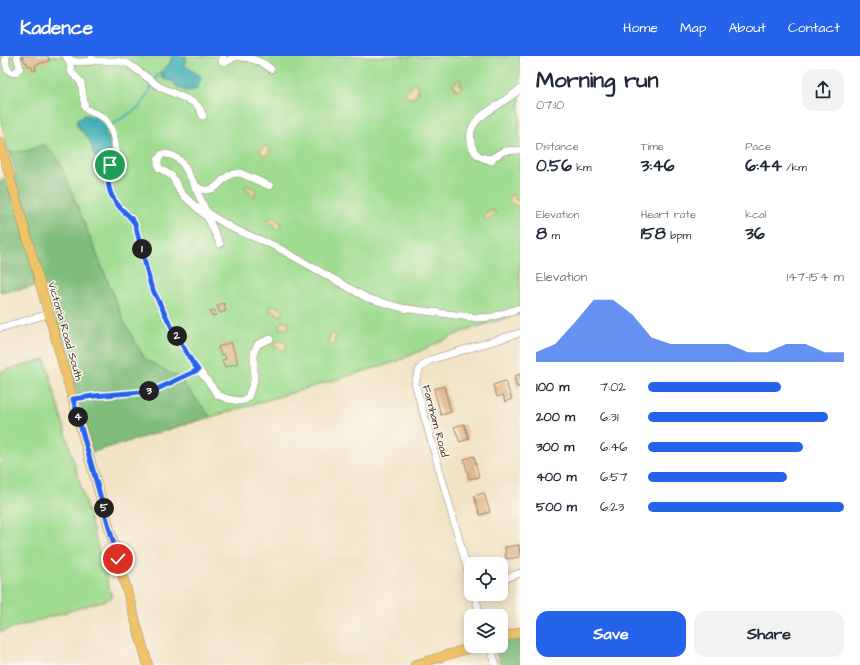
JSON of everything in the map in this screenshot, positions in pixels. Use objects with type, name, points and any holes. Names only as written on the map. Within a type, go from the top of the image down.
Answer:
[{"type":"main road","name":"Victoria Road South","points":[[0,142],[148,665]]},
{"type":"main road","points":[[508,636],[520,632]]},
{"type":"main road","points":[[414,665],[464,650]]},
{"type":"street","points":[[6,56],[8,70],[15,73],[20,68],[17,56]]},
{"type":"street","points":[[66,56],[73,61],[93,59],[124,62],[134,67],[175,95],[195,104],[200,109],[203,116]]},
{"type":"street","points":[[66,56],[72,73],[81,82],[85,108],[88,111],[101,115],[108,122],[111,128],[116,153],[108,172],[110,190],[117,204],[135,224],[151,286],[170,324],[192,362],[218,396],[234,400],[245,400],[248,397],[253,387],[253,356],[256,348],[258,344],[270,339]]},
{"type":"street","points":[[223,56],[223,62],[228,62],[235,57],[243,57],[259,61],[271,69]]},
{"type":"street","points":[[492,161],[477,156],[471,143],[470,134],[474,125],[483,114],[520,89]]},
{"type":"street","points":[[480,158],[490,159],[501,152],[520,150]]},
{"type":"street","points":[[220,244],[208,218],[181,194],[172,176],[159,168],[158,164],[162,154],[169,154],[181,162],[188,171],[206,211],[212,216],[234,229],[271,244],[367,298],[402,308],[478,318],[492,317],[520,308]]},
{"type":"street","points":[[194,185],[202,190],[216,188],[227,177],[240,173],[270,186]]},
{"type":"street","points":[[0,328],[49,314]]},
{"type":"street","name":"Farnham Road","points":[[464,558],[414,383],[420,368],[430,360],[520,333]]},
{"type":"street","points":[[73,399],[153,391],[198,370]]},
{"type":"street","points":[[508,577],[520,573]]},
{"type":"street","points":[[492,653],[496,665]]},
{"type":"green space","points":[[0,56],[520,56],[520,314],[466,330],[398,361],[211,417],[139,369],[52,159],[9,152],[0,118]]},
{"type":"green space","points":[[44,144],[59,160],[125,324],[145,359],[179,378],[211,417],[93,452],[46,285],[0,292],[0,180],[16,175],[9,152],[27,151]]},
{"type":"green space","points":[[45,359],[112,598],[0,632],[0,372]]},
{"type":"green space","points":[[520,632],[520,665],[500,665],[496,653],[508,653],[508,635]]},
{"type":"sand","points":[[459,79],[461,80],[459,84],[462,86],[459,90],[456,90],[453,85]]},
{"type":"sand","points":[[416,83],[418,92],[416,96],[409,98],[405,95],[405,91],[410,89],[413,84]]},
{"type":"sand","points":[[265,146],[270,151],[265,156],[260,151]]},
{"type":"sand","points":[[247,185],[255,189],[255,196],[252,196],[250,191],[246,189],[245,186]]},
{"type":"sand","points":[[510,195],[514,195],[515,200],[519,200],[520,208],[511,203],[509,199]]},
{"type":"sand","points":[[491,211],[495,211],[495,215],[491,216],[488,220],[484,218],[484,215]]},
{"type":"sand","points":[[270,218],[274,218],[281,223],[280,228],[277,229],[275,228],[274,224],[269,223],[268,220]]},
{"type":"sand","points":[[275,306],[284,312],[283,315],[270,311],[270,307]]},
{"type":"sand","points":[[283,321],[289,322],[289,328],[280,329],[279,325]]},
{"type":"sand","points":[[333,333],[336,336],[334,341],[335,344],[333,346],[328,343],[330,335]]},
{"type":"sand","points":[[282,341],[287,345],[284,350],[279,347],[273,347],[276,342]]},
{"type":"water","points":[[172,56],[186,56],[185,66],[201,76],[196,90],[185,91],[175,85],[174,82],[161,77],[162,73],[159,73],[169,64]]},
{"type":"water","points":[[84,115],[92,116],[98,119],[108,129],[105,130],[106,135],[110,136],[111,139],[108,139],[111,152],[106,160],[100,161],[95,156],[89,140],[77,126],[77,119]]},
{"type":"building","points":[[21,56],[48,56],[49,61],[35,65],[36,70],[33,71],[31,66],[28,66]]},
{"type":"building","points":[[224,303],[226,311],[220,313],[217,305]]},
{"type":"building","points":[[214,310],[216,315],[212,316],[210,312]]},
{"type":"building","points":[[231,342],[238,363],[225,367],[222,360],[226,359],[224,354],[221,355],[218,347]]},
{"type":"building","points":[[520,374],[520,386],[517,387],[514,376]]},
{"type":"building","points":[[505,381],[512,399],[505,402],[503,395],[497,397],[493,385]]},
{"type":"building","points":[[444,386],[451,412],[441,415],[434,389]]},
{"type":"building","points":[[464,424],[469,439],[460,442],[454,427]]},
{"type":"building","points":[[474,456],[479,477],[469,479],[464,459]]},
{"type":"building","points":[[484,493],[490,512],[480,515],[474,496]]},
{"type":"building","points":[[519,545],[520,557],[508,559],[508,557],[506,557],[505,547]]},
{"type":"waterway","points":[[155,80],[159,73]]},
{"type":"waterway","points":[[113,124],[141,106],[153,84]]},
{"type":"route","points":[[110,165],[108,172],[110,190],[117,204],[135,224],[139,234],[151,286],[170,324],[198,370],[153,391],[73,399],[118,559]]}]
